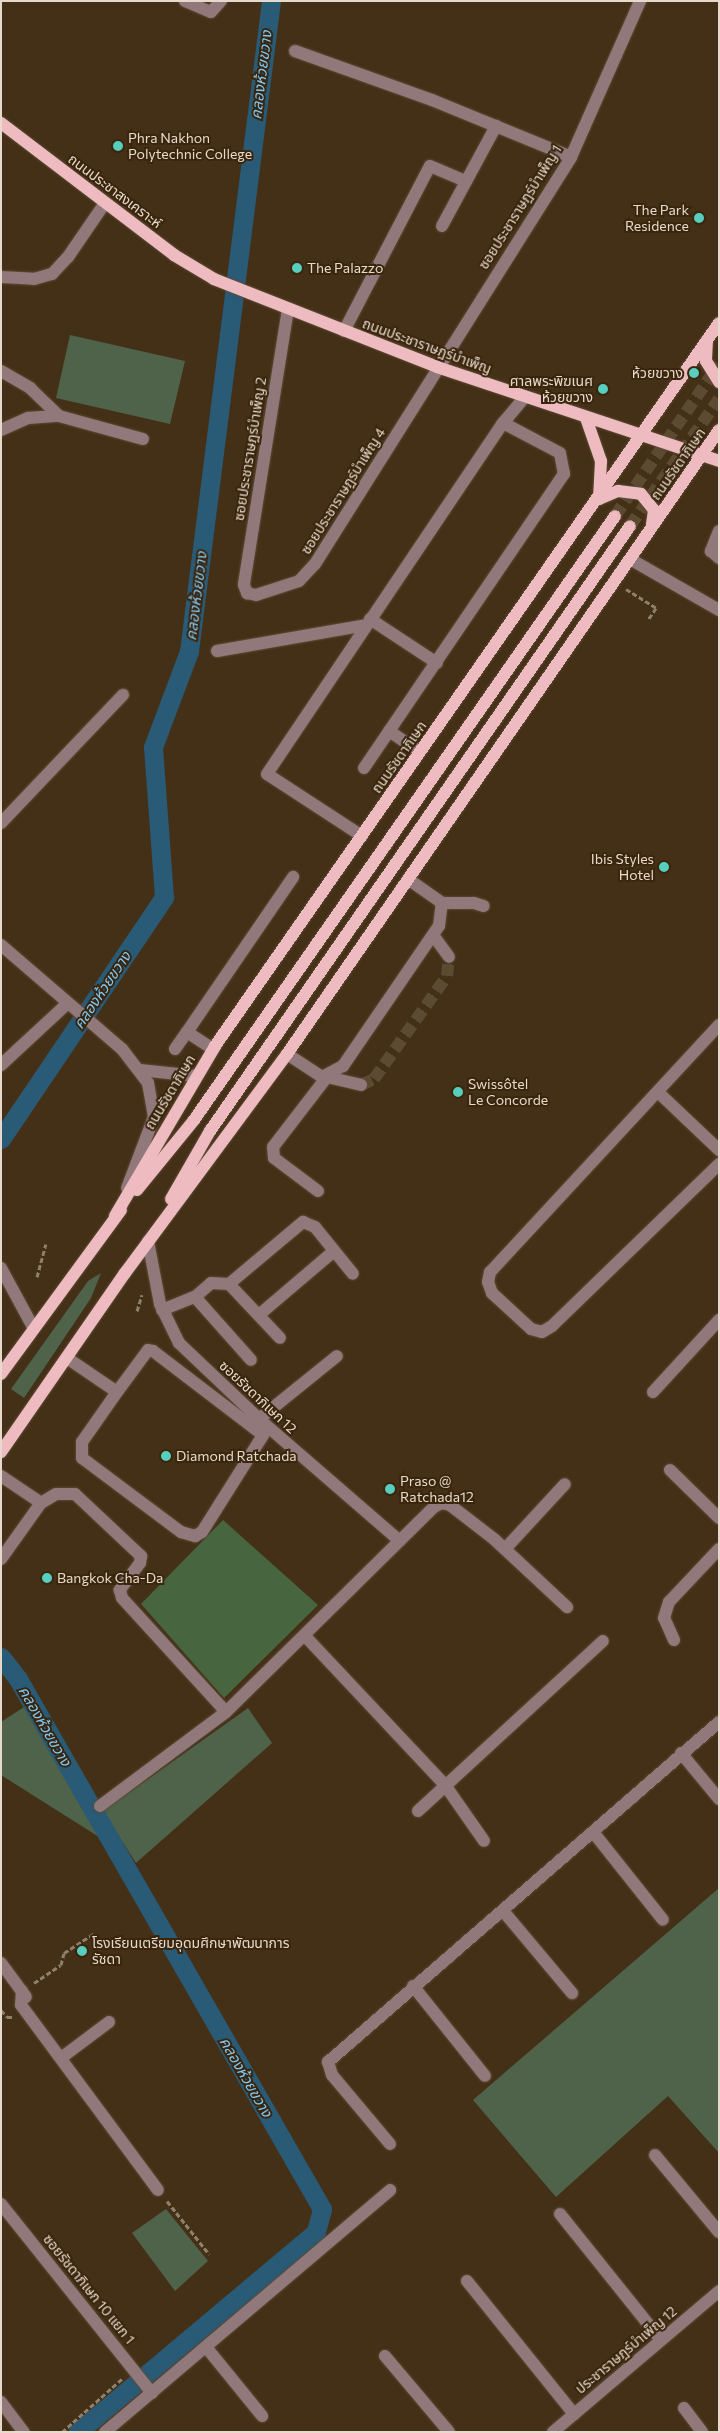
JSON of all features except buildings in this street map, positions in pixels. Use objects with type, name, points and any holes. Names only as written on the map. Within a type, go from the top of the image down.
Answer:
[{"type":"main road","name":"ถนนประชาสงเคราะห์","points":[[1,123],[174,255],[214,280]]},
{"type":"main road","name":"ถนนประชาราษฎร์บำเพ็ญ","points":[[214,280],[437,367],[719,461]]},
{"type":"main road","name":"ถนนรัชดาภิเษก","points":[[115,1216],[213,1049],[599,499],[719,323]]},
{"type":"main road","points":[[707,340],[706,361],[719,382]]},
{"type":"main road","points":[[586,418],[601,461],[599,499],[618,490],[641,494],[654,510],[652,528]]},
{"type":"main road","name":"ถนนรัชดาภิเษก","points":[[1,1452],[145,1245],[287,1054],[719,430]]},
{"type":"main road","name":"ถนนรัชดาภิเษก","points":[[1,1374],[115,1216],[194,1120],[615,516]]},
{"type":"main road","name":"ถนนรัชดาภิเษก","points":[[145,1245],[210,1131],[630,526]]},
{"type":"street","points":[[186,1],[211,12],[221,1]]},
{"type":"street","name":"ซอยประชาราษฎร์บำเพ็ญ 1","points":[[437,367],[571,157],[640,1]]},
{"type":"street","points":[[295,51],[496,126],[571,157]]},
{"type":"street","points":[[442,226],[496,126]]},
{"type":"street","points":[[344,331],[430,166],[466,181]]},
{"type":"street","points":[[1,277],[34,280],[52,274],[68,257],[105,203]]},
{"type":"street","name":"ซอยประชาราษฎร์บำเพ็ญ 2","points":[[247,593],[244,585],[288,309]]},
{"type":"street","name":"ซอยประชาราษฎร์บำเพ็ญ 4","points":[[247,593],[256,595],[299,581],[308,574],[437,367]]},
{"type":"street","points":[[1,371],[30,388],[58,416]]},
{"type":"street","points":[[362,836],[267,774],[503,423],[526,397]]},
{"type":"street","points":[[1,430],[28,418],[58,416],[143,439]]},
{"type":"street","points":[[364,768],[564,474],[560,453],[503,423]]},
{"type":"street","points":[[719,531],[711,550],[719,558]]},
{"type":"street","points":[[630,559],[719,610]]},
{"type":"street","points":[[217,651],[368,622],[437,663]]},
{"type":"street","points":[[1,823],[123,695]]},
{"type":"street","points":[[389,731],[420,752]]},
{"type":"street","points":[[175,1049],[293,877]]},
{"type":"street","points":[[408,879],[442,903],[474,903],[484,906]]},
{"type":"street","points":[[318,1191],[274,1158],[272,1152],[328,1077],[344,1065],[434,935],[439,926],[442,903]]},
{"type":"street","points":[[434,935],[449,957]]},
{"type":"street","points":[[1,945],[104,1035],[140,1070],[148,1083],[154,1117],[115,1216]]},
{"type":"street","points":[[1,1066],[72,1007]]},
{"type":"street","points":[[719,1025],[659,1093],[490,1272],[488,1282],[492,1292],[531,1330],[542,1332],[552,1326],[719,1164]]},
{"type":"street","points":[[187,1032],[213,1049]]},
{"type":"street","points":[[287,1054],[318,1075],[361,1085]]},
{"type":"street","points":[[140,1070],[197,1076]]},
{"type":"street","points":[[659,1093],[719,1150]]},
{"type":"street","points":[[229,1284],[303,1222],[315,1227],[353,1274]]},
{"type":"street","name":"ซอยรัชดาภิเษก 12","points":[[145,1245],[162,1310],[179,1343],[259,1419],[400,1541]]},
{"type":"street","points":[[260,1314],[334,1250]]},
{"type":"street","points":[[1,1268],[34,1329]]},
{"type":"street","points":[[162,1310],[195,1298],[211,1283],[229,1284],[260,1314],[280,1338]]},
{"type":"street","points":[[195,1298],[251,1360]]},
{"type":"street","points":[[653,1392],[719,1320]]},
{"type":"street","points":[[148,1350],[153,1351],[263,1435],[202,1532],[195,1536],[181,1532],[82,1458],[82,1442],[117,1392],[148,1350]]},
{"type":"street","points":[[259,1419],[337,1356]]},
{"type":"street","points":[[66,1358],[117,1392]]},
{"type":"street","points":[[670,1470],[719,1518]]},
{"type":"street","points":[[1,1476],[41,1504]]},
{"type":"street","points":[[505,1549],[565,1484]]},
{"type":"street","points":[[1,1559],[41,1504],[56,1494],[75,1494],[141,1556],[140,1563],[120,1590],[122,1598],[226,1712]]},
{"type":"street","points":[[100,1806],[226,1712],[400,1541],[442,1503],[450,1505],[505,1549],[567,1607]]},
{"type":"street","points":[[674,1640],[664,1618],[669,1602],[719,1550]]},
{"type":"street","points":[[305,1636],[445,1785],[484,1841]]},
{"type":"street","points":[[418,1810],[603,1641]]},
{"type":"street","points":[[390,2144],[332,2075],[328,2062],[413,1986],[504,1912],[681,1753],[719,1722]]},
{"type":"street","points":[[681,1753],[719,1799]]},
{"type":"street","points":[[593,1832],[663,1920]]},
{"type":"street","points":[[504,1912],[572,1993]]},
{"type":"street","points":[[1,1963],[57,2040],[59,2055],[161,2193]]},
{"type":"street","points":[[413,1986],[485,2076]]},
{"type":"street","points":[[59,2055],[109,2022]]},
{"type":"street","points":[[654,2155],[719,2232]]},
{"type":"street","points":[[106,2432],[151,2391],[206,2347],[390,2190]]},
{"type":"street","name":"ซอยรัชดาภิเษก 10 แยก 1","points":[[1,2204],[151,2391]]},
{"type":"street","points":[[560,2214],[661,2340]]},
{"type":"street","points":[[467,2281],[574,2414]]},
{"type":"street","name":"ประชาราษฎร์บำเพ็ญ 12","points":[[553,2432],[719,2291]]},
{"type":"street","points":[[206,2347],[262,2416]]},
{"type":"street","points":[[385,2356],[448,2432]]},
{"type":"street","points":[[1,2402],[24,2432]]},
{"type":"street","points":[[684,2408],[702,2432]]},
{"type":"path","points":[[623,587],[656,608],[648,620]]},
{"type":"path","points":[[38,1276],[46,1244]]},
{"type":"path","points":[[137,1311],[143,1293]]},
{"type":"path","points":[[1,2006],[61,1965],[64,1953],[95,1932]]},
{"type":"path","points":[[161,2193],[209,2254]]},
{"type":"path","points":[[62,2432],[134,2370]]},
{"type":"green space","points":[[70,335],[185,361],[170,424],[56,398]]},
{"type":"green space","points":[[101,1273],[91,1298],[24,1398],[11,1389],[88,1281]]},
{"type":"green space","points":[[223,1520],[318,1605],[224,1698],[141,1604]]},
{"type":"green space","points":[[24,1707],[99,1837],[1,1775],[1,1722]]},
{"type":"green space","points":[[248,1708],[272,1743],[136,1863],[103,1811]]},
{"type":"green space","points":[[719,1888],[719,2153],[668,2096],[556,2197],[473,2100]]},
{"type":"green space","points":[[166,2209],[208,2261],[175,2291],[132,2233]]},
{"type":"waterway","name":"คลองห้วยขวาง","points":[[1,1139],[164,897],[153,747],[189,651],[271,1]]},
{"type":"waterway","name":"คลองห้วยขวาง","points":[[1,1657],[18,1679],[322,2209],[316,2232],[78,2432]]},
{"type":"tunnel","points":[[615,516],[719,364]]},
{"type":"tunnel","points":[[630,526],[719,399]]},
{"type":"tunnel","points":[[361,1085],[374,1079],[447,976],[449,957]]},
{"type":"place","name":"Phra Nakhon Polytechnic College","points":[[118,146]]},
{"type":"place","name":"The Park Residence","points":[[699,218]]},
{"type":"place","name":"The Palazzo","points":[[297,268]]},
{"type":"place","name":"ห้วยขวาง","points":[[694,373]]},
{"type":"place","name":"ศาลพระพิฆเนศ ห้วยขวาง","points":[[603,389]]},
{"type":"place","name":"Ibis Styles Hotel","points":[[664,867]]},
{"type":"place","name":"Swissôtel Le Concorde","points":[[458,1092]]},
{"type":"place","name":"Diamond Ratchada","points":[[166,1456]]},
{"type":"place","name":"Praso @ Ratchada12","points":[[390,1489]]},
{"type":"place","name":"Bangkok Cha-Da","points":[[47,1578]]},
{"type":"place","name":"โรงเรียนเตรียมอุดมศึกษาพัฒนาการ รัชดา","points":[[82,1951]]}]
